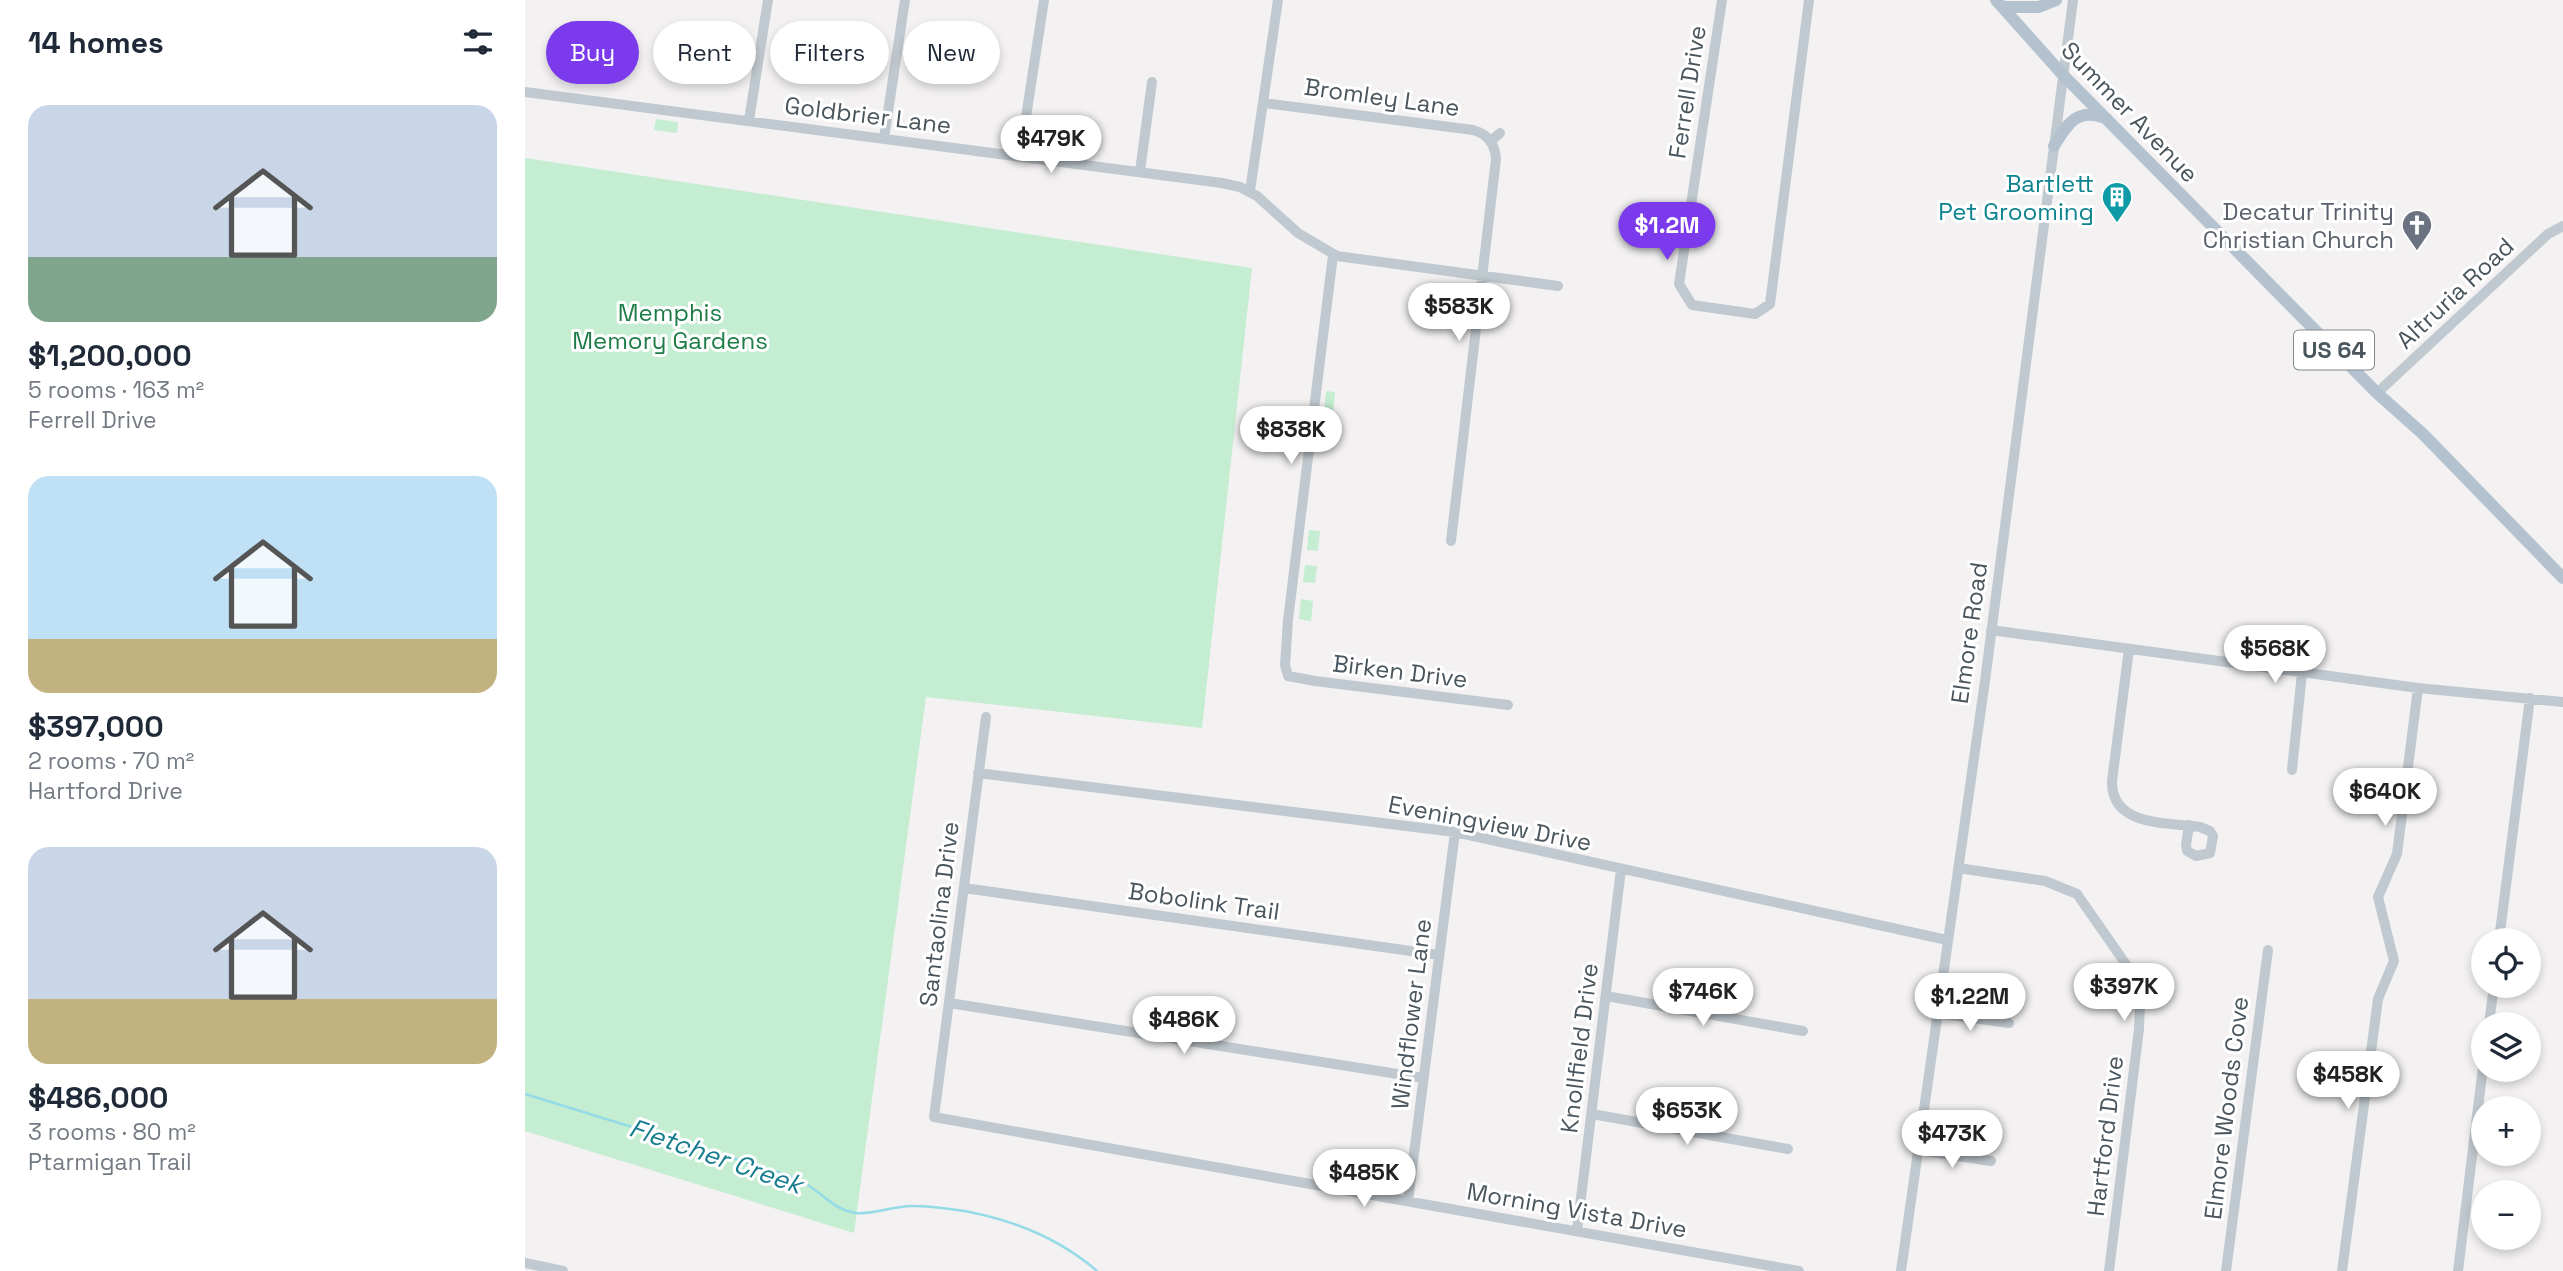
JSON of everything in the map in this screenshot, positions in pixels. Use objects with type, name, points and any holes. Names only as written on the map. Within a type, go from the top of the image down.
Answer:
[{"type":"main road","points":[[1999,4],[2039,7],[2056,0]]},
{"type":"main road","name":"Summer Avenue","points":[[1999,4],[2063,75],[2377,393],[2423,434],[2563,578]]},
{"type":"main road","points":[[2054,146],[2066,125],[2074,119],[2091,115],[2107,119]]},
{"type":"street","points":[[749,120],[768,0]]},
{"type":"street","points":[[884,138],[905,0]]},
{"type":"street","points":[[1020,156],[1044,0]]},
{"type":"street","points":[[1249,191],[1278,0]]},
{"type":"street","name":"Ferrell Drive","points":[[1722,0],[1679,284],[1692,305],[1755,314],[1770,304],[1809,0]]},
{"type":"street","name":"Elmore Road","points":[[1901,1271],[1991,630],[2073,0]]},
{"type":"street","points":[[1140,172],[1152,82]]},
{"type":"street","name":"Goldbrier Lane","points":[[525,92],[1222,183],[1249,191],[1298,233],[1333,255],[1558,286]]},
{"type":"street","name":"Bromley Lane","points":[[1264,103],[1473,130],[1491,141]]},
{"type":"street","points":[[1451,541],[1496,159],[1491,141],[1500,133]]},
{"type":"street","name":"Altruria Road","points":[[2377,393],[2548,234],[2563,226]]},
{"type":"street","name":"Birken Drive","points":[[1333,255],[1288,620],[1285,665],[1288,676],[1508,705]]},
{"type":"street","points":[[1991,630],[2418,688],[2563,702]]},
{"type":"street","points":[[2129,649],[2112,781],[2113,797],[2123,811],[2136,818],[2189,825]]},
{"type":"street","points":[[2292,770],[2302,673]]},
{"type":"street","points":[[2342,1271],[2378,999],[2394,961],[2378,897],[2397,854],[2418,688]]},
{"type":"street","points":[[2501,928],[2530,698]]},
{"type":"street","name":"Santaolina Drive","points":[[934,1117],[986,717]]},
{"type":"street","name":"Eveningview Drive","points":[[978,773],[1455,832],[1947,940]]},
{"type":"street","name":"Windflower Lane","points":[[1408,1201],[1455,832]]},
{"type":"street","name":"Hartford Drive","points":[[1958,868],[2045,881],[2077,894],[2132,973],[2140,1005],[2139,1029],[2109,1271]]},
{"type":"street","name":"Knollfield Drive","points":[[1577,1231],[1621,869]]},
{"type":"street","name":"Bobolink Trail","points":[[964,888],[1439,955]]},
{"type":"street","name":"Elmore Woods Cove","points":[[2226,1271],[2268,950]]},
{"type":"street","points":[[1606,996],[1804,1031]]},
{"type":"street","points":[[949,1003],[1423,1078]]},
{"type":"street","points":[[1936,1013],[2009,1023]]},
{"type":"street","points":[[2458,1271],[2481,1082]]},
{"type":"street","points":[[1592,1114],[1788,1149]]},
{"type":"street","name":"Morning Vista Drive","points":[[934,1117],[1799,1271]]},
{"type":"street","points":[[1918,1150],[1991,1161]]},
{"type":"street","points":[[525,1263],[563,1271]]},
{"type":"green space","points":[[656,119],[678,122],[677,133],[654,130]]},
{"type":"green space","name":"Memphis Memory Gardens","points":[[525,158],[1252,268],[1202,728],[926,697],[854,1233],[525,1131]]},
{"type":"green space","points":[[1326,391],[1335,392],[1333,412],[1324,411]]},
{"type":"green space","points":[[1322,425],[1331,427],[1329,447],[1319,446]]},
{"type":"green space","points":[[1309,530],[1320,531],[1318,551],[1307,550]]},
{"type":"green space","points":[[1305,565],[1317,566],[1315,583],[1303,582]]},
{"type":"green space","points":[[1301,599],[1313,601],[1311,621],[1299,619]]},
{"type":"waterway","name":"Fletcher Creek","points":[[525,1094],[787,1175],[808,1185],[837,1206],[856,1213],[907,1206],[939,1208],[988,1216],[1011,1223],[1057,1243],[1097,1271]]},
{"type":"place","name":"Bartlett Pet Grooming","points":[[2117,224]]},
{"type":"place","name":"Decatur Trinity Christian Church","points":[[2417,252]]}]
